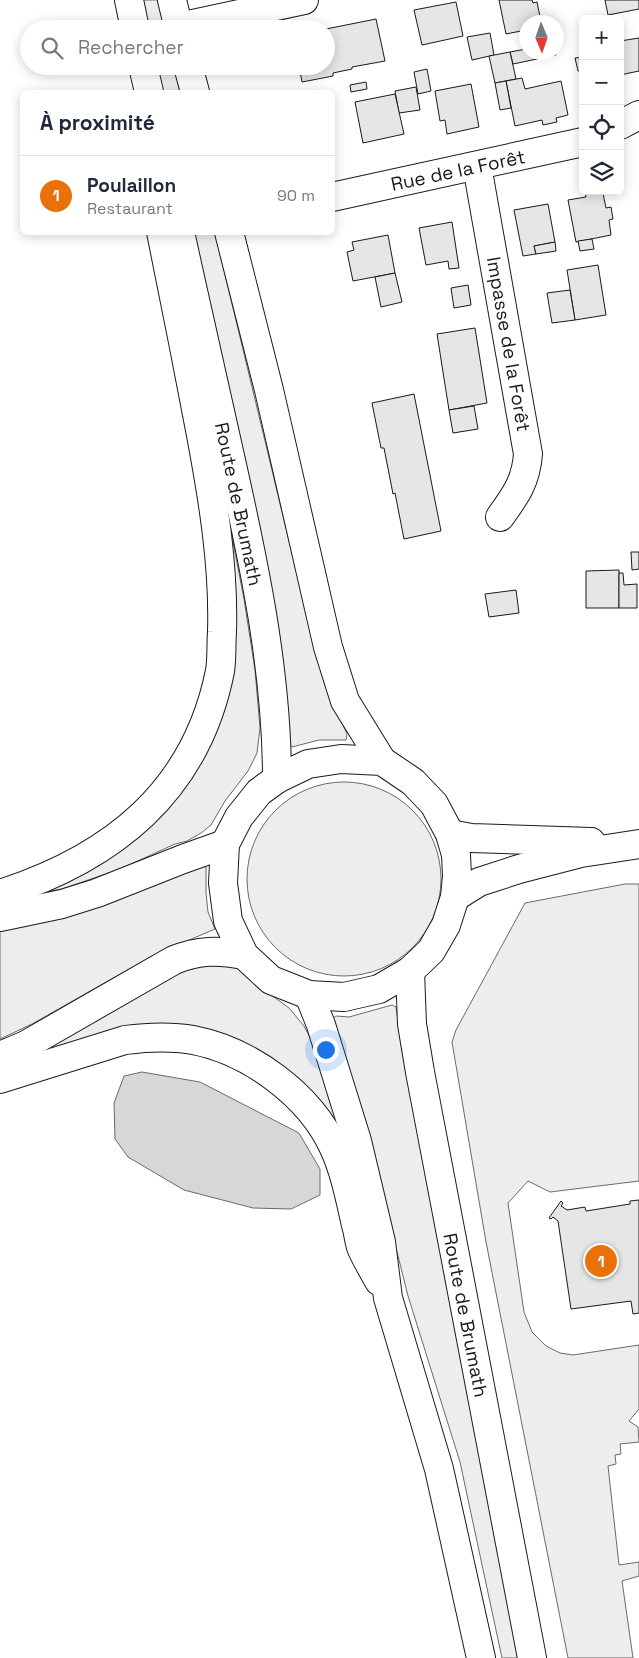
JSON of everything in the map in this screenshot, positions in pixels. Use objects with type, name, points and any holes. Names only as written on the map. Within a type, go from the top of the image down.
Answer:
[{"type":"main road","points":[[129,0],[133,20]]},
{"type":"main road","points":[[172,0],[177,20]]},
{"type":"main road","points":[[205,20],[304,0]]},
{"type":"main road","points":[[145,75],[149,90]]},
{"type":"main road","points":[[190,75],[194,90]]},
{"type":"main road","points":[[624,123],[639,114]]},
{"type":"main road","name":"Rue de la Forêt","points":[[335,196],[579,143]]},
{"type":"main road","name":"Impasse de la Forêt","points":[[477,166],[528,454],[527,469],[522,484],[500,516]]},
{"type":"main road","points":[[0,894],[57,873],[95,852],[140,818],[184,767],[207,718],[220,670],[222,612],[217,534],[207,468],[162,235]]},
{"type":"main road","name":"Route de Brumath","points":[[181,235],[242,510],[259,600],[273,697],[277,779]]},
{"type":"main road","points":[[230,235],[269,390],[328,647],[345,701],[382,761],[413,782],[434,804],[450,834],[457,876],[455,897],[446,925],[431,950],[410,972],[379,989],[344,997],[309,995],[271,980],[244,955],[228,921],[223,883],[225,844],[240,817],[259,792],[277,779],[308,764],[341,759],[382,761]]},
{"type":"main road","points":[[450,834],[471,838],[639,844]]},
{"type":"main road","points":[[0,917],[62,904],[97,893],[225,844]]},
{"type":"main road","points":[[455,897],[479,882],[519,869],[581,853],[639,844]]},
{"type":"main road","points":[[0,1056],[26,1045],[182,957],[204,951],[244,955]]},
{"type":"main road","name":"Route de Brumath","points":[[410,972],[412,1024],[420,1072],[532,1658]]},
{"type":"main road","points":[[309,995],[321,1025],[357,1141],[381,1242],[388,1298],[439,1469],[481,1658]]},
{"type":"main road","points":[[0,1078],[125,1040],[146,1038],[194,1040],[223,1049],[251,1062],[274,1076],[297,1097],[319,1122],[334,1147],[345,1178],[361,1247],[388,1298]]},
{"type":"shaded area","points":[[142,0],[158,0],[163,20],[146,20]]},
{"type":"shaded area","points":[[158,75],[176,75],[180,90],[162,90]]},
{"type":"shaded area","points":[[194,235],[215,235],[315,649],[325,685],[347,734],[346,740],[319,740],[292,747]]},
{"type":"shaded area","points":[[227,511],[255,670],[260,728],[257,753],[248,771],[225,801],[211,825],[201,833],[187,841],[175,844],[120,869],[62,889],[39,893],[172,803],[188,783],[200,761]]},
{"type":"shaded area","points":[[354,782],[363,783],[390,793],[413,810],[425,825],[434,842],[440,860],[440,898],[434,916],[425,933],[413,948],[398,960],[381,969],[363,975],[334,976],[325,975],[298,965],[282,954],[269,941],[258,925],[248,898],[247,869],[248,860],[258,833],[269,817],[282,804],[298,793],[325,783]]},
{"type":"shaded area","points":[[199,863],[206,867],[208,912],[215,929],[152,956],[32,1024],[0,1039],[0,924]]},
{"type":"shaded area","points":[[625,884],[639,884],[639,1181],[550,1192],[528,1181],[508,1203],[524,1312],[532,1332],[546,1346],[560,1353],[573,1355],[639,1345],[639,1409],[629,1421],[638,1427],[639,1442],[620,1444],[621,1454],[615,1455],[616,1464],[608,1466],[619,1565],[639,1562],[639,1576],[622,1581],[633,1658],[568,1658],[486,1242],[452,1042],[456,1030],[525,903]]},
{"type":"shaded area","points":[[232,963],[249,979],[289,1008],[304,1026],[313,1043],[337,1126],[215,1035],[46,1055],[42,1048],[183,967]]},
{"type":"shaded area","points":[[392,1005],[396,1007],[402,1050],[518,1658],[502,1658],[460,1462],[408,1296],[365,1123],[333,1022],[333,1018],[336,1016],[349,1017]]},
{"type":"shaded area","points":[[142,1072],[200,1082],[299,1133],[320,1169],[320,1195],[291,1209],[253,1208],[184,1190],[128,1157],[115,1139],[114,1103],[124,1076]]},
{"type":"building","points":[[499,0],[532,0],[533,3],[537,2],[540,15],[519,15],[519,31],[506,34]]},
{"type":"building","points":[[605,0],[639,0],[639,9],[608,15]]},
{"type":"building","points":[[456,2],[463,36],[422,45],[414,10]]},
{"type":"building","points":[[376,19],[385,61],[352,67],[352,69],[335,73],[335,27]]},
{"type":"building","points":[[490,33],[494,55],[472,60],[467,37]]},
{"type":"building","points":[[639,38],[639,71],[624,74],[624,40]]},
{"type":"building","points":[[519,50],[519,60],[532,60],[513,64],[510,52]]},
{"type":"building","points":[[510,52],[516,79],[495,83],[489,56]]},
{"type":"building","points":[[575,58],[579,58],[579,71],[578,71]]},
{"type":"building","points":[[427,69],[431,91],[418,94],[414,72]]},
{"type":"building","points":[[301,75],[333,75],[333,76],[302,82]]},
{"type":"building","points":[[522,78],[525,89],[561,81],[568,115],[556,118],[557,122],[543,125],[542,120],[515,126],[506,81]]},
{"type":"building","points":[[506,81],[511,108],[500,110],[495,83]]},
{"type":"building","points":[[366,82],[367,89],[351,92],[350,85]]},
{"type":"building","points":[[471,84],[479,127],[447,134],[445,120],[440,121],[435,91]]},
{"type":"building","points":[[416,87],[420,110],[399,113],[395,91]]},
{"type":"building","points":[[395,94],[404,134],[363,143],[355,102]]},
{"type":"building","points":[[586,195],[603,195],[606,208],[611,207],[613,219],[609,220],[611,235],[576,242],[568,200],[586,197]]},
{"type":"building","points":[[548,204],[555,242],[534,246],[536,254],[523,256],[514,210]]},
{"type":"building","points":[[452,222],[459,268],[449,269],[448,261],[426,265],[419,228]]},
{"type":"building","points":[[388,235],[395,273],[353,281],[347,252],[354,250],[352,242]]},
{"type":"building","points":[[592,239],[594,249],[580,251],[578,241]]},
{"type":"building","points":[[555,242],[556,251],[536,254],[534,246]]},
{"type":"building","points":[[598,265],[606,315],[575,320],[567,270]]},
{"type":"building","points":[[395,273],[402,302],[381,307],[375,277]]},
{"type":"building","points":[[468,285],[471,305],[454,308],[451,288]]},
{"type":"building","points":[[570,290],[575,320],[552,323],[547,293]]},
{"type":"building","points":[[475,328],[487,403],[449,410],[437,334]]},
{"type":"building","points":[[414,394],[441,531],[404,539],[395,493],[393,494],[384,448],[381,448],[372,403]]},
{"type":"building","points":[[474,406],[478,429],[453,433],[449,410]]},
{"type":"building","points":[[631,552],[639,552],[639,569],[632,570]]},
{"type":"building","points":[[619,570],[619,608],[586,608],[586,571]]},
{"type":"building","points":[[619,573],[623,573],[624,585],[637,584],[637,608],[619,608]]},
{"type":"building","points":[[516,590],[519,613],[489,617],[485,594]]},
{"type":"building","points":[[639,1200],[639,1313],[633,1314],[631,1301],[571,1309],[558,1221],[553,1217],[549,1218],[561,1201],[563,1203],[561,1206],[567,1210],[585,1207],[586,1211],[630,1204],[630,1201]]},
{"type":"place","name":"Poulaillon","points":[[601,1261]]}]
